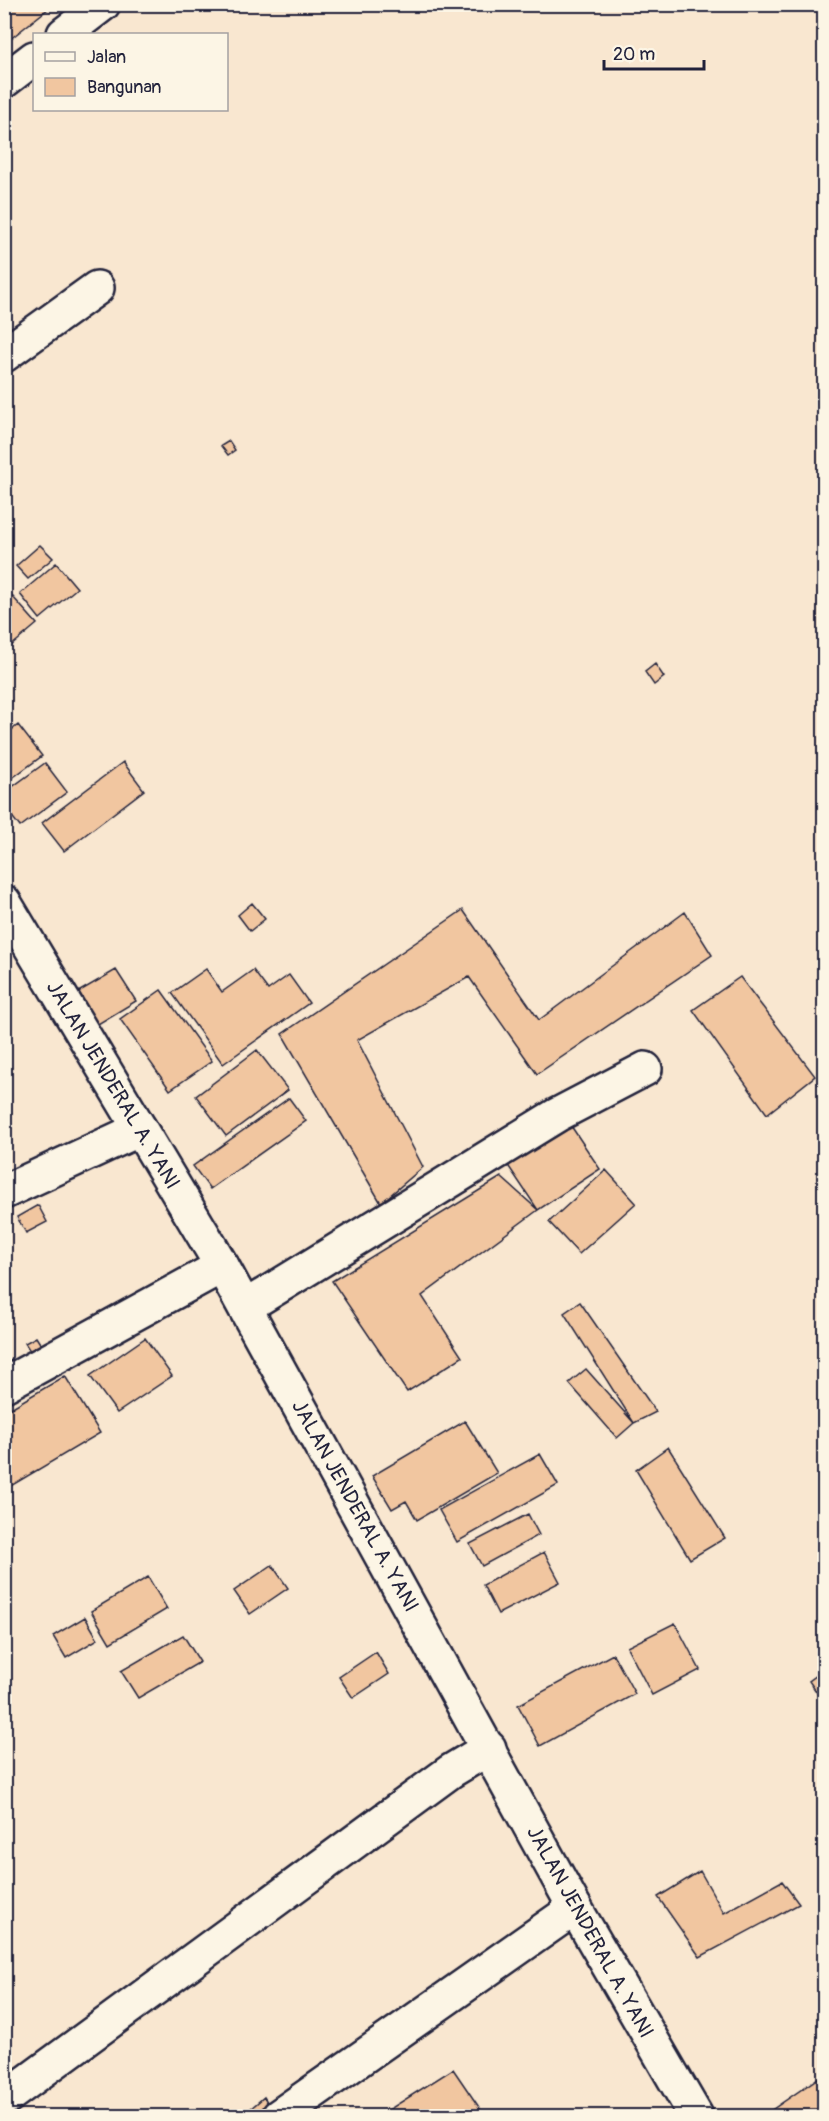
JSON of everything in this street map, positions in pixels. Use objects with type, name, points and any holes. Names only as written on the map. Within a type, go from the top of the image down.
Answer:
[{"type":"main road","points":[[65,33],[103,4]]},
{"type":"main road","points":[[4,81],[33,59]]},
{"type":"main road","points":[[4,355],[98,288]]},
{"type":"main road","name":"JALAN JENDERAL A. YANI","points":[[4,902],[222,1266],[575,1908],[696,2116]]},
{"type":"main road","points":[[245,1307],[558,1115],[645,1070]]},
{"type":"main road","points":[[4,1192],[140,1129]]},
{"type":"main road","points":[[4,1385],[222,1266]]},
{"type":"main road","points":[[4,2099],[452,1771],[489,1748]]},
{"type":"main road","points":[[279,2116],[575,1908]]},
{"type":"building","points":[[4,4],[54,4],[4,44]]},
{"type":"building","points":[[229,441],[235,450],[228,455],[221,446]]},
{"type":"building","points":[[40,545],[53,558],[28,579],[16,566]]},
{"type":"building","points":[[56,563],[77,588],[40,619],[20,594]]},
{"type":"building","points":[[4,587],[37,624],[4,652]]},
{"type":"building","points":[[655,664],[664,677],[654,685],[645,672]]},
{"type":"building","points":[[18,725],[42,756],[4,784],[4,736]]},
{"type":"building","points":[[123,762],[144,790],[64,851],[42,823]]},
{"type":"building","points":[[45,763],[67,792],[20,827],[4,806],[4,793]]},
{"type":"building","points":[[252,903],[265,919],[250,931],[238,915]]},
{"type":"building","points":[[463,910],[539,1020],[685,912],[712,955],[537,1074],[469,977],[357,1040],[423,1167],[381,1203],[282,1034]]},
{"type":"building","points":[[206,969],[222,992],[253,970],[268,990],[289,975],[309,1003],[223,1064],[172,993]]},
{"type":"building","points":[[116,970],[136,1001],[93,1027],[73,995]]},
{"type":"building","points":[[740,977],[815,1076],[767,1114],[693,1010]]},
{"type":"building","points":[[161,990],[212,1061],[170,1090],[120,1019]]},
{"type":"building","points":[[257,1050],[288,1090],[226,1136],[196,1096]]},
{"type":"building","points":[[289,1098],[306,1121],[210,1189],[193,1166]]},
{"type":"building","points":[[567,1120],[600,1169],[538,1210],[505,1161]]},
{"type":"building","points":[[606,1170],[636,1203],[579,1254],[549,1222]]},
{"type":"building","points":[[501,1177],[538,1210],[422,1296],[462,1357],[407,1392],[332,1281]]},
{"type":"building","points":[[38,1205],[47,1222],[26,1233],[17,1217]]},
{"type":"building","points":[[580,1302],[656,1412],[634,1423],[564,1313]]},
{"type":"building","points":[[36,1337],[43,1348],[32,1354],[25,1343]]},
{"type":"building","points":[[145,1338],[172,1376],[117,1413],[90,1376]]},
{"type":"building","points":[[586,1369],[634,1423],[617,1438],[569,1383]]},
{"type":"building","points":[[65,1376],[100,1433],[4,1490],[4,1412]]},
{"type":"building","points":[[465,1421],[497,1473],[417,1520],[406,1501],[392,1509],[372,1476]]},
{"type":"building","points":[[668,1447],[725,1538],[690,1559],[636,1470]]},
{"type":"building","points":[[540,1454],[558,1485],[457,1542],[439,1510]]},
{"type":"building","points":[[528,1514],[539,1535],[482,1566],[470,1544]]},
{"type":"building","points":[[544,1552],[560,1582],[498,1614],[483,1585]]},
{"type":"building","points":[[272,1565],[288,1588],[250,1614],[234,1591]]},
{"type":"building","points":[[148,1577],[167,1609],[110,1643],[91,1611]]},
{"type":"building","points":[[85,1617],[98,1639],[66,1658],[53,1636]]},
{"type":"building","points":[[675,1623],[700,1670],[652,1695],[627,1647]]},
{"type":"building","points":[[183,1635],[200,1662],[138,1698],[121,1671]]},
{"type":"building","points":[[376,1652],[389,1674],[353,1698],[339,1677]]},
{"type":"building","points":[[613,1654],[635,1694],[540,1746],[518,1705]]},
{"type":"building","points":[[824,1670],[824,1703],[809,1681]]},
{"type":"building","points":[[700,1871],[724,1913],[782,1881],[799,1904],[700,1957],[658,1897]]},
{"type":"building","points":[[453,2069],[485,2116],[379,2116]]},
{"type":"building","points":[[824,2074],[824,2116],[763,2116]]},
{"type":"building","points":[[264,2097],[276,2116],[242,2116]]}]
